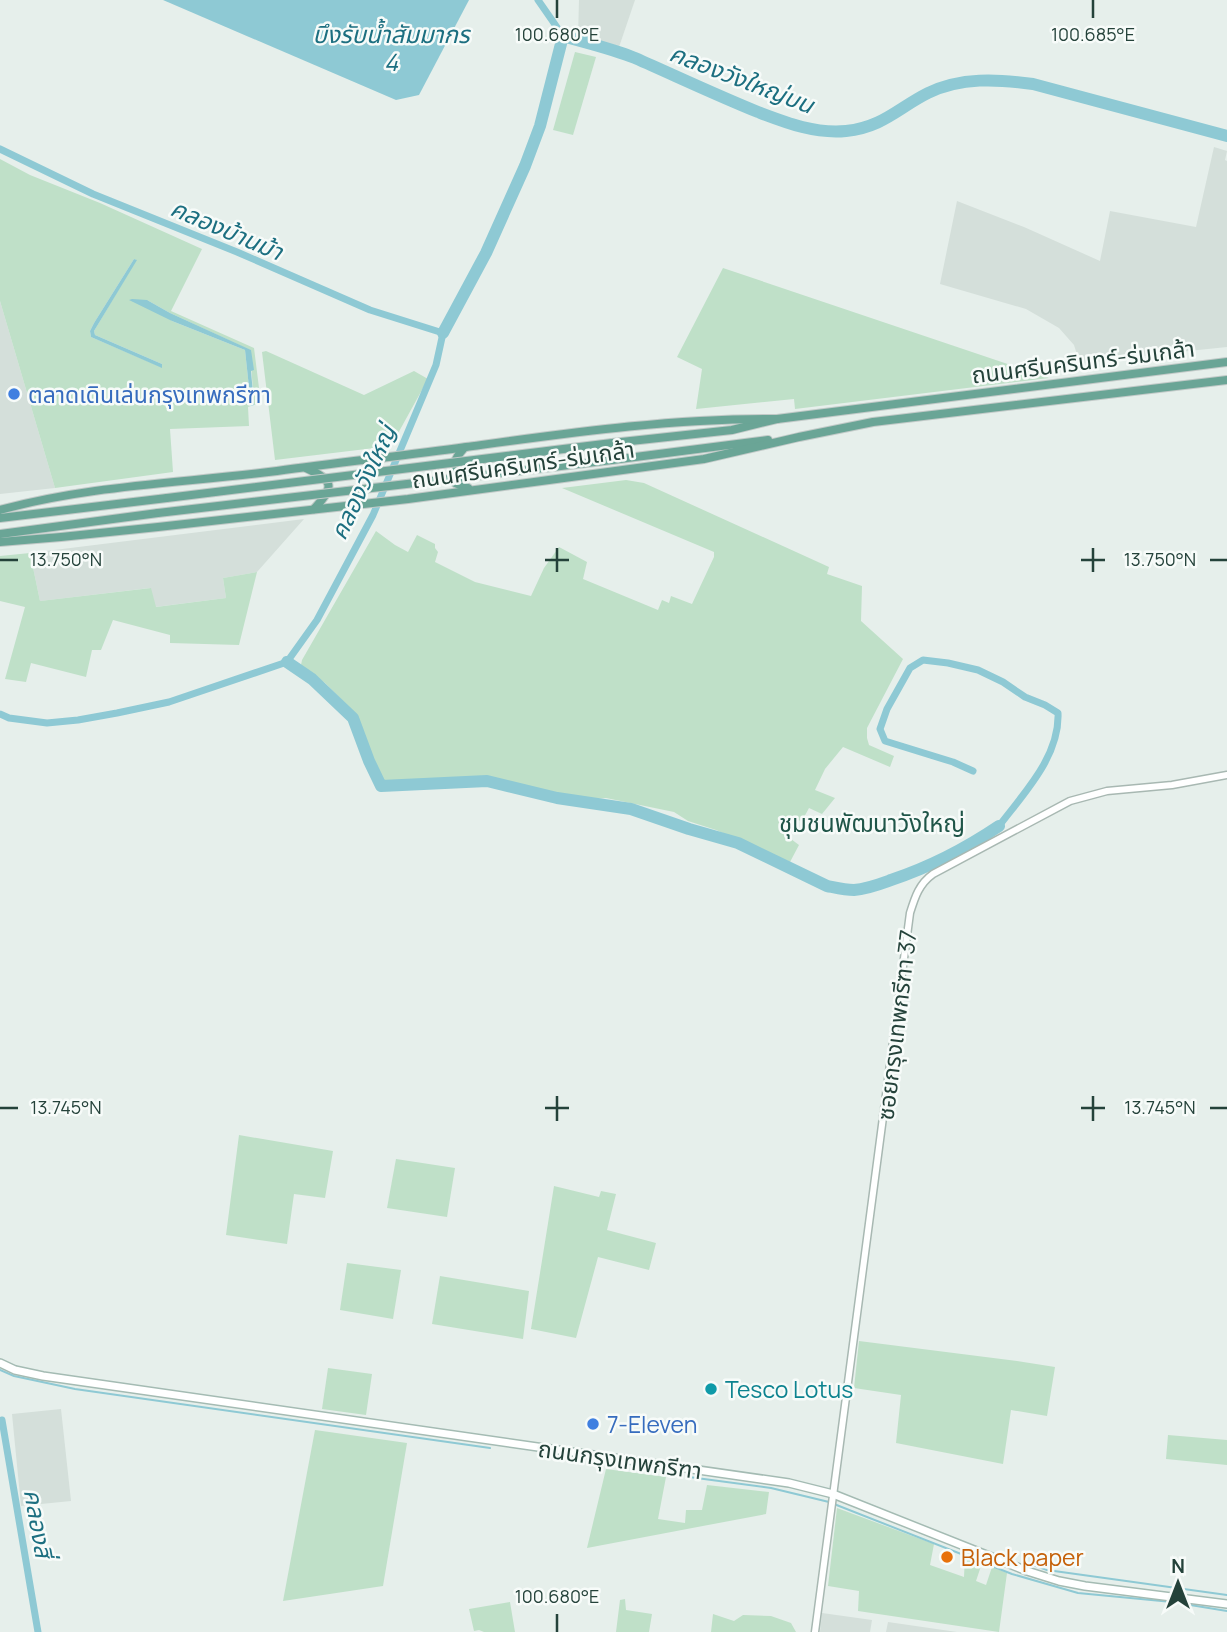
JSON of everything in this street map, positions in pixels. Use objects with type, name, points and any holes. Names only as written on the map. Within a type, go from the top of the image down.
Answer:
[{"type":"main road","name":"ถนนศรีนครินทร์-ร่มเกล้า","points":[[0,517],[732,430],[777,419],[1227,362]]},
{"type":"main road","name":"ถนนศรีนครินทร์-ร่มเกล้า","points":[[0,541],[61,537],[408,499],[704,459],[873,422],[1227,380]]},
{"type":"main road","name":"ถนนศรีนครินทร์-ร่มเกล้า","points":[[0,510],[97,491],[587,431],[730,418],[777,419]]},
{"type":"main road","name":"ถนนศรีนครินทร์-ร่มเกล้า","points":[[0,534],[799,437]]},
{"type":"main road","points":[[464,447],[454,458],[453,472],[455,483],[471,489]]},
{"type":"main road","points":[[303,467],[323,476],[328,484],[327,495],[314,509]]},
{"type":"main road","name":"ถนนกรุงเทพกรีฑา","points":[[0,1363],[15,1370],[43,1376],[789,1483],[1059,1581],[1227,1604]]},
{"type":"street","name":"ซอยกรุงเทพกรีฑา 37","points":[[816,1632],[908,927],[915,896],[925,880],[933,874],[1070,801],[1107,791],[1172,785],[1227,775]]},
{"type":"shaded area","points":[[579,0],[635,0],[618,50],[578,37]]},
{"type":"shaded area","points":[[1214,147],[1227,151],[1227,347],[1080,364],[1074,345],[1059,328],[1026,309],[940,284],[957,201],[1100,261],[1110,211],[1196,227]]},
{"type":"shaded area","name":"ตลาดเดินเล่นกรุงเทพกรีฑา","points":[[0,301],[55,488],[0,494]]},
{"type":"shaded area","points":[[304,519],[257,572],[223,578],[226,598],[155,607],[150,588],[40,601],[30,553]]},
{"type":"shaded area","points":[[61,1409],[71,1501],[21,1506],[12,1414]]},
{"type":"shaded area","points":[[822,1613],[872,1620],[870,1632],[820,1632]]},
{"type":"shaded area","points":[[888,1622],[957,1632],[886,1632]]},
{"type":"green space","points":[[575,52],[596,57],[573,135],[553,130]]},
{"type":"green space","points":[[0,159],[30,175],[202,249],[171,311],[254,348],[261,404],[254,405],[250,350],[147,300],[172,321],[245,350],[251,406],[248,407],[249,426],[170,429],[173,472],[55,488],[0,301]],"holes":[[[134,259],[136,260],[94,331],[95,335],[162,364],[161,367],[91,337],[90,331],[94,323]]]},
{"type":"green space","points":[[723,268],[1049,378],[795,409],[794,399],[696,409],[702,369],[677,357]]},
{"type":"green space","points":[[266,351],[364,395],[414,371],[428,379],[391,446],[275,460],[262,352]]},
{"type":"green space","points":[[626,480],[644,483],[829,567],[827,574],[862,586],[861,621],[903,659],[867,728],[869,745],[894,756],[890,767],[843,747],[825,769],[815,790],[835,798],[822,814],[809,808],[802,821],[792,819],[783,833],[799,845],[790,862],[688,821],[674,812],[606,798],[586,800],[479,776],[381,782],[355,713],[325,683],[301,665],[376,531],[408,552],[417,535],[435,544],[438,552],[435,562],[475,582],[531,596],[544,568],[559,547],[587,562],[583,579],[658,610],[662,600],[669,603],[671,596],[692,604],[714,552],[562,488]]},
{"type":"green space","points":[[30,553],[40,601],[151,588],[156,607],[226,598],[223,578],[257,572],[239,645],[170,643],[170,635],[113,620],[101,650],[92,650],[86,677],[31,663],[26,682],[5,679],[25,607],[0,601],[0,556]]},
{"type":"green space","points":[[239,1135],[333,1151],[325,1198],[294,1194],[287,1244],[226,1235]]},
{"type":"green space","points":[[396,1159],[455,1168],[447,1217],[387,1208]]},
{"type":"green space","points":[[554,1186],[599,1197],[601,1191],[616,1194],[607,1230],[656,1243],[649,1270],[598,1257],[576,1338],[531,1329]]},
{"type":"green space","points":[[347,1263],[401,1270],[393,1319],[340,1310]]},
{"type":"green space","points":[[440,1276],[529,1291],[523,1339],[432,1324]]},
{"type":"green space","points":[[859,1341],[1055,1367],[1047,1416],[1011,1410],[1003,1464],[896,1443],[901,1395],[854,1388]]},
{"type":"green space","points":[[328,1368],[372,1374],[366,1415],[322,1409]]},
{"type":"green space","points":[[315,1430],[407,1443],[383,1586],[283,1601]]},
{"type":"green space","points":[[1168,1435],[1227,1440],[1227,1465],[1166,1459]]},
{"type":"green space","points":[[606,1469],[666,1477],[658,1519],[685,1523],[686,1510],[702,1510],[707,1485],[769,1492],[766,1514],[587,1548]]},
{"type":"green space","points":[[837,1508],[934,1544],[930,1565],[964,1577],[965,1555],[982,1563],[976,1581],[986,1585],[992,1567],[1007,1573],[999,1632],[858,1611],[859,1591],[828,1586]]},
{"type":"green space","points":[[625,1599],[626,1610],[652,1614],[649,1632],[616,1632],[620,1600]]},
{"type":"green space","points":[[510,1602],[515,1632],[474,1631],[469,1609]]},
{"type":"green space","points":[[713,1614],[734,1621],[743,1615],[771,1616],[791,1623],[796,1632],[711,1632]]},
{"type":"water","name":"บึงรับน้ำสัมมากร 4","points":[[163,0],[469,0],[419,95],[396,100]]},
{"type":"water","points":[[134,259],[137,260],[94,331],[95,335],[162,364],[162,368],[91,337],[90,331],[94,323]]},
{"type":"water","points":[[129,300],[147,300],[251,350],[254,405],[251,406],[245,350],[172,321]]},
{"type":"waterway","points":[[538,0],[563,36]]},
{"type":"waterway","name":"คลองวังใหญ่บน","points":[[443,333],[486,253],[525,166],[540,126],[563,36],[627,55],[758,112],[812,129],[859,129],[880,121],[941,88],[953,84],[993,80],[1033,84],[1227,136]]},
{"type":"waterway","name":"คลองวังใหญ่","points":[[0,149],[93,194],[237,252],[370,310],[443,333],[436,365],[373,515],[317,620],[287,662],[169,702],[117,713],[47,723],[9,718],[0,714]]},
{"type":"waterway","points":[[973,771],[885,741],[880,729],[887,709],[910,668],[923,660],[978,670],[1058,713],[1057,729],[1047,759],[999,826]]},
{"type":"waterway","points":[[287,662],[312,679],[353,718],[381,786],[487,781],[557,798],[631,809],[738,843],[827,886],[851,890],[873,886],[920,869],[960,850],[999,826]]},
{"type":"waterway","points":[[0,1370],[14,1376],[75,1389],[490,1448]]},
{"type":"waterway","name":"คลองสี่","points":[[2,1420],[38,1632]]},
{"type":"waterway","points":[[689,1477],[771,1488],[829,1502]]},
{"type":"waterway","points":[[834,1504],[1012,1574],[1078,1593],[1172,1602],[1227,1611]]},
{"type":"waterway","points":[[1025,1562],[1047,1570],[1227,1595]]},
{"type":"place","name":"ตลาดเดินเล่นกรุงเทพกรีฑา","points":[[14,394]]},
{"type":"place","name":"Tesco Lotus","points":[[711,1389]]},
{"type":"place","name":"7-Eleven","points":[[593,1424]]},
{"type":"place","name":"Black paper","points":[[947,1557]]},
{"type":"district","name":"ชุมชนพัฒนาวังใหญ่","points":[[872,822]]},
{"type":"water label","name":"คลองบ้านม้า","points":[[227,229]]}]
